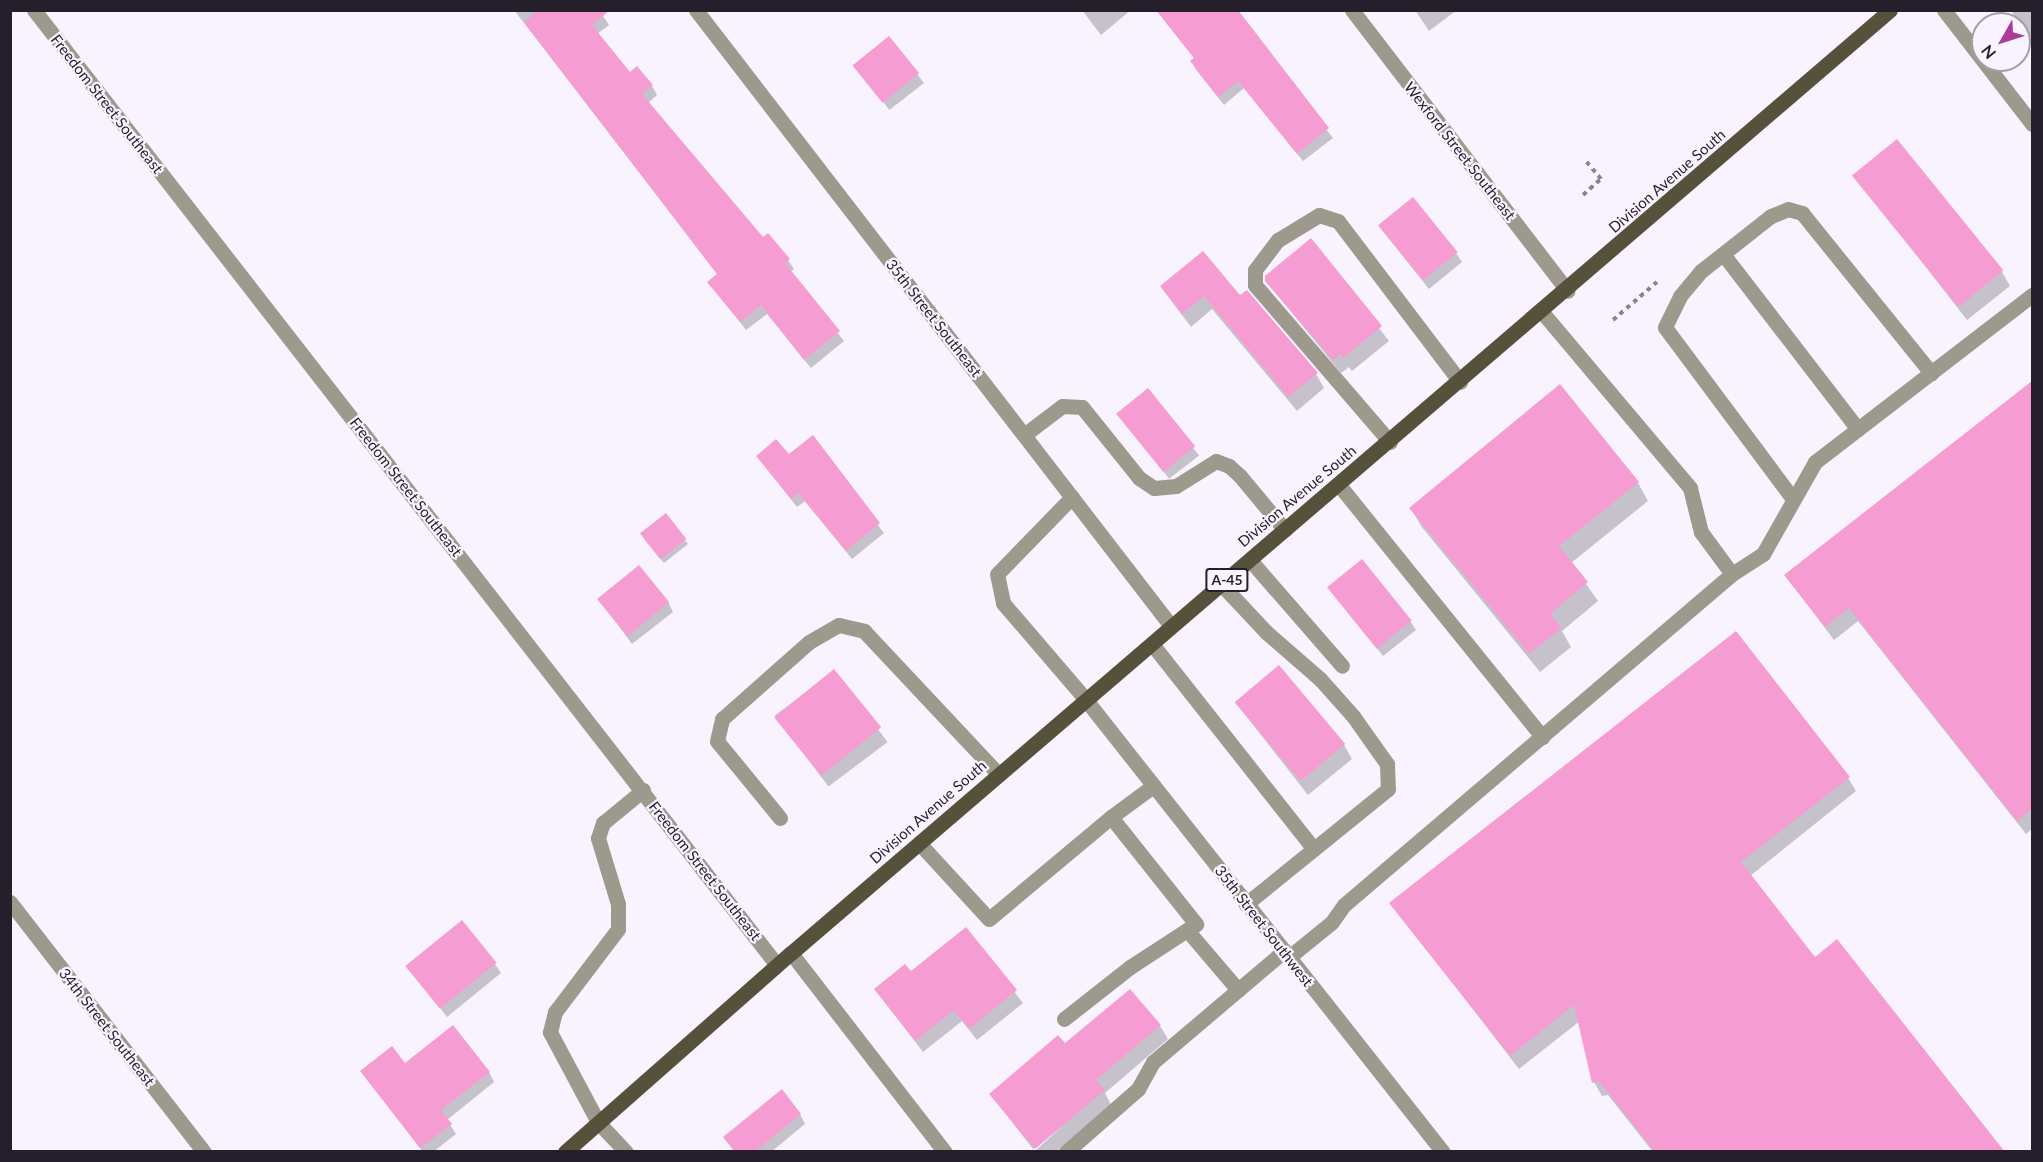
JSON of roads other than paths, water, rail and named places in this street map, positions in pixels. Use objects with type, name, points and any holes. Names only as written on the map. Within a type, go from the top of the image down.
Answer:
[{"type":"main road","name":"Division Avenue South","points":[[565,1152],[777,965],[1221,584],[1568,291],[1890,10]]},
{"type":"street","name":"Freedom Street Southeast","points":[[34,10],[777,965]]},
{"type":"street","name":"35th Street Southeast","points":[[696,10],[1172,626]]},
{"type":"street","name":"Wexford Street Southeast","points":[[1352,10],[1568,291]]},
{"type":"street","points":[[1944,10],[2032,124]]},
{"type":"street","points":[[1793,499],[1665,327],[1680,296],[1701,271],[1771,216],[1788,209],[1802,213],[1930,373]]},
{"type":"street","points":[[1390,442],[1255,285],[1255,270],[1278,240],[1319,215],[1338,221],[1460,382]]},
{"type":"street","points":[[1723,254],[1858,429]]},
{"type":"street","points":[[1066,1152],[1138,1089],[1153,1062],[1238,990],[1332,922],[1344,905],[1732,574],[1763,554],[1815,462],[2032,296]]},
{"type":"street","points":[[1542,312],[1690,488],[1701,532],[1732,574]]},
{"type":"street","points":[[1024,435],[1062,406],[1082,407],[1140,478],[1154,488],[1167,489],[1216,461],[1240,476],[1285,531]]},
{"type":"street","points":[[1339,485],[1542,737]]},
{"type":"street","name":"35th Street Southwest","points":[[1072,497],[997,574],[1003,603],[1086,700],[1443,1152]]},
{"type":"street","points":[[1250,560],[1342,666]]},
{"type":"street","points":[[1221,584],[1353,716],[1387,764],[1388,789],[1246,904]]},
{"type":"street","points":[[780,818],[717,741],[722,719],[808,642],[839,625],[864,631],[999,775]]},
{"type":"street","points":[[1152,644],[1314,849]]},
{"type":"street","points":[[919,843],[989,919],[1111,817],[1153,786]]},
{"type":"street","points":[[626,1152],[598,1122],[550,1032],[555,1012],[618,929],[618,904],[598,838],[603,823],[643,790]]},
{"type":"street","points":[[1064,1019],[1130,967],[1196,924],[1111,817]]},
{"type":"street","name":"34th Street Southeast","points":[[10,902],[204,1152]]},
{"type":"street","points":[[1187,930],[1238,990]]},
{"type":"street","points":[[791,953],[945,1152]]}]
